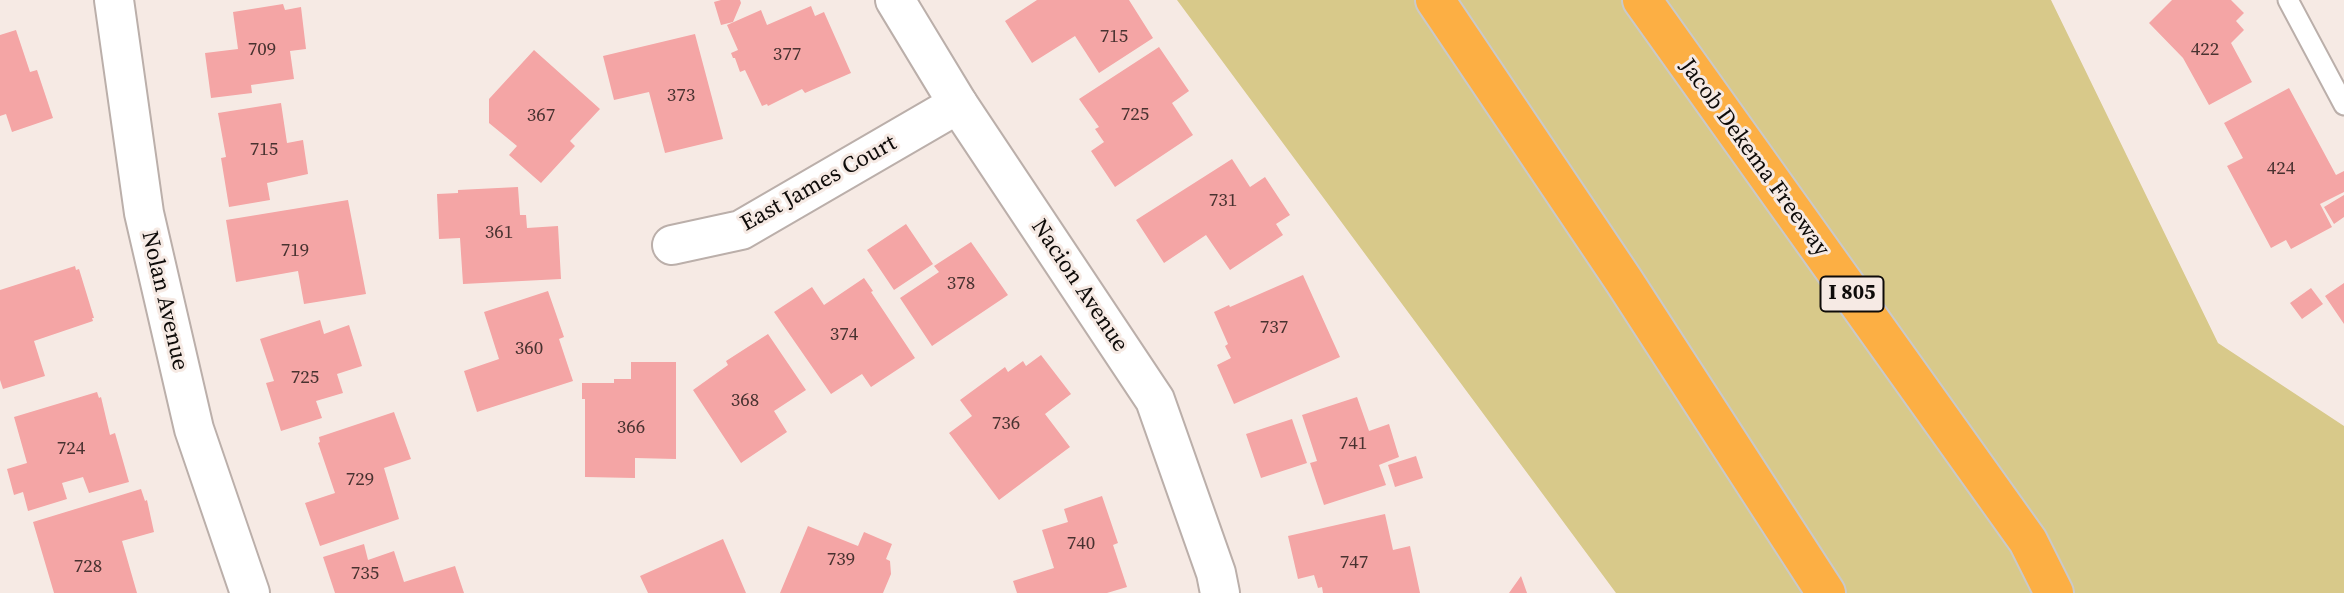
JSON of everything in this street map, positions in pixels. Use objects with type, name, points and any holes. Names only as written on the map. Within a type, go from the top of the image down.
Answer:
[{"type":"highway","points":[[1435,0],[1632,293],[1826,593]]},
{"type":"highway","name":"Jacob Dekema Freeway","points":[[1642,0],[2028,541],[2054,593]]},
{"type":"street","name":"Nolan Avenue","points":[[114,0],[144,214],[194,429],[250,593]]},
{"type":"street","name":"Nacion Avenue","points":[[895,0],[958,104],[1155,400],[1216,573],[1220,593]]},
{"type":"street","name":"East James Court","points":[[672,245],[741,230],[958,104]]},
{"type":"lane","points":[[2288,0],[2344,105]]},
{"type":"shaded area","points":[[1177,0],[2051,0],[2218,343],[2344,426],[2344,593],[1616,593]]},
{"type":"building","points":[[740,0],[733,22],[721,25],[714,2]]},
{"type":"building","points":[[1037,0],[1129,0],[1153,38],[1099,73],[1075,36],[1032,63],[1005,21]]},
{"type":"building","points":[[2172,0],[2231,0],[2244,13],[2236,21],[2244,30],[2231,43],[2252,82],[2209,105],[2183,58],[2149,23]]},
{"type":"building","points":[[283,4],[285,10],[301,7],[306,49],[290,51],[294,79],[251,85],[252,93],[211,98],[205,53],[238,49],[233,12]]},
{"type":"building","points":[[811,6],[815,16],[824,12],[851,73],[805,93],[802,89],[768,106],[762,106],[745,70],[740,72],[733,58],[731,53],[738,50],[727,25],[761,10],[767,25]]},
{"type":"building","points":[[16,30],[30,72],[37,70],[53,118],[12,132],[6,114],[0,116],[0,35]]},
{"type":"building","points":[[695,34],[723,139],[665,153],[649,92],[614,100],[603,56]]},
{"type":"building","points":[[1159,47],[1189,91],[1172,103],[1193,135],[1115,187],[1091,151],[1104,142],[1095,129],[1099,127],[1079,99]]},
{"type":"building","points":[[534,50],[600,109],[570,141],[575,146],[541,183],[509,155],[517,146],[489,123],[489,99]]},
{"type":"building","points":[[2289,88],[2336,175],[2344,171],[2344,192],[2320,204],[2332,227],[2291,249],[2286,240],[2271,248],[2227,166],[2243,158],[2224,123]]},
{"type":"building","points":[[281,103],[287,143],[303,140],[308,174],[267,183],[270,200],[229,207],[221,158],[226,157],[218,113]]},
{"type":"building","points":[[1232,159],[1250,187],[1265,177],[1290,215],[1276,224],[1283,235],[1230,270],[1206,235],[1164,263],[1136,220]]},
{"type":"building","points":[[518,187],[520,215],[526,215],[527,228],[558,226],[561,279],[463,284],[460,238],[439,239],[437,194],[458,193],[458,190]]},
{"type":"building","points":[[2344,195],[2344,217],[2334,224],[2324,207]]},
{"type":"building","points":[[348,200],[366,294],[304,304],[298,271],[236,282],[226,220]]},
{"type":"building","points":[[906,224],[933,264],[894,290],[867,250]]},
{"type":"building","points":[[971,242],[1008,295],[932,346],[900,298],[939,272],[934,266]]},
{"type":"building","points":[[75,266],[76,270],[79,269],[93,321],[34,341],[45,376],[3,389],[0,380],[0,290]]},
{"type":"building","points":[[1303,275],[1340,357],[1234,404],[1217,365],[1231,358],[1214,312]]},
{"type":"building","points":[[864,278],[915,358],[871,387],[862,374],[831,394],[774,312],[812,287],[824,305]]},
{"type":"building","points":[[2344,283],[2344,324],[2325,296]]},
{"type":"building","points":[[2311,288],[2323,304],[2302,319],[2290,303]]},
{"type":"building","points":[[548,291],[564,337],[559,339],[573,381],[477,412],[464,371],[499,359],[484,312]]},
{"type":"building","points":[[320,320],[324,334],[349,325],[362,366],[337,374],[343,393],[316,401],[322,418],[281,431],[266,383],[274,381],[260,339]]},
{"type":"building","points":[[768,334],[806,390],[774,411],[787,432],[741,463],[693,390],[728,365],[726,361]]},
{"type":"building","points":[[1041,355],[1071,394],[1045,414],[1070,447],[999,500],[949,433],[972,416],[960,400],[1005,367],[1008,372],[1023,361],[1026,366]]},
{"type":"building","points":[[631,362],[676,362],[676,459],[635,458],[635,478],[585,477],[585,399],[582,399],[582,383],[614,383],[614,379],[631,379]]},
{"type":"building","points":[[97,392],[99,398],[101,397],[110,435],[115,433],[129,482],[89,493],[83,477],[62,483],[67,499],[28,511],[23,492],[14,495],[7,469],[27,463],[14,417]]},
{"type":"building","points":[[1357,397],[1369,431],[1389,424],[1399,457],[1379,465],[1386,485],[1324,505],[1310,463],[1317,461],[1302,415]]},
{"type":"building","points":[[394,412],[411,459],[384,468],[399,519],[320,546],[305,503],[335,493],[318,443],[319,437]]},
{"type":"building","points":[[1292,419],[1307,463],[1261,478],[1246,434]]},
{"type":"building","points":[[1416,456],[1423,478],[1395,487],[1388,465]]},
{"type":"building","points":[[141,489],[145,501],[147,500],[154,532],[122,541],[137,593],[54,593],[33,522]]},
{"type":"building","points":[[1102,496],[1118,543],[1113,545],[1127,587],[1107,593],[1017,593],[1013,581],[1054,568],[1042,530],[1068,522],[1064,509]]},
{"type":"building","points":[[1385,514],[1393,550],[1410,546],[1420,593],[1323,593],[1322,587],[1318,588],[1314,575],[1298,579],[1288,536]]},
{"type":"building","points":[[808,526],[858,546],[864,532],[892,544],[886,559],[890,561],[891,574],[883,593],[780,593]]},
{"type":"building","points":[[723,539],[746,593],[648,593],[640,576]]},
{"type":"building","points":[[364,544],[368,560],[394,551],[404,582],[455,566],[464,593],[335,593],[323,557]]},
{"type":"building","points":[[1521,576],[1527,593],[1509,593]]}]
